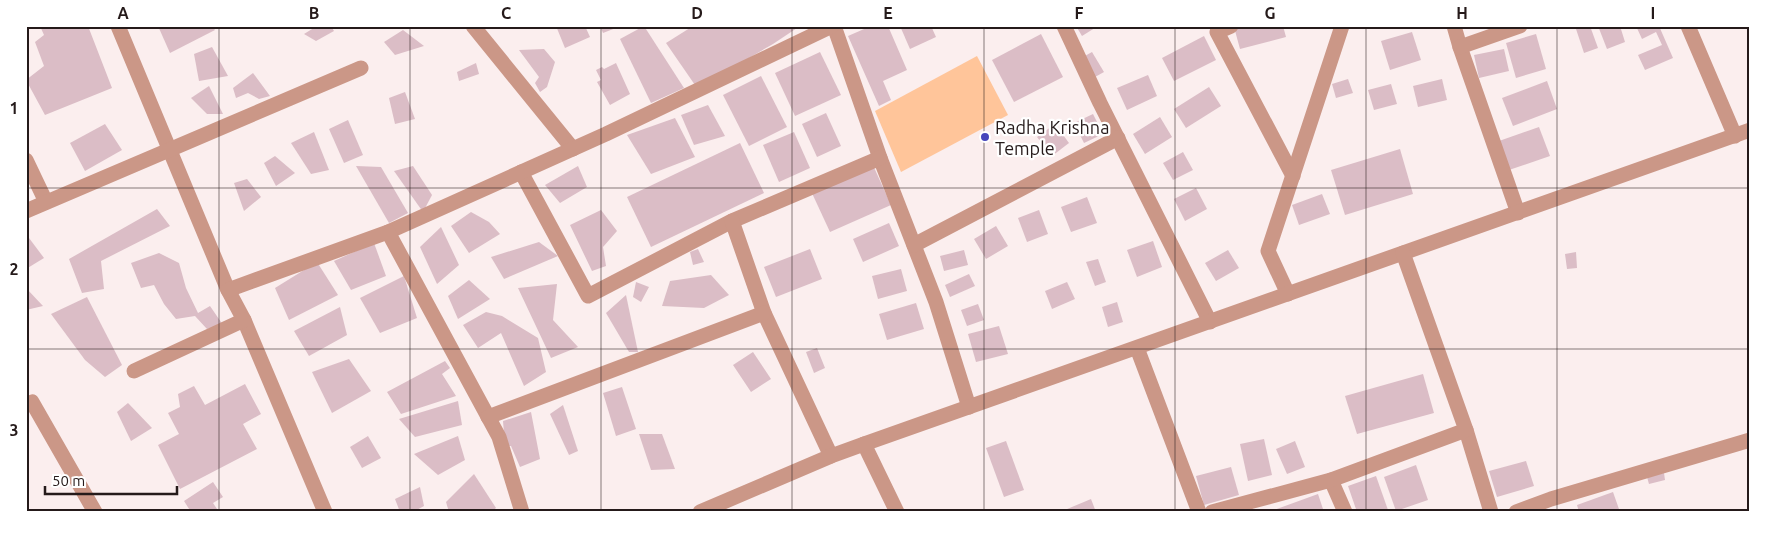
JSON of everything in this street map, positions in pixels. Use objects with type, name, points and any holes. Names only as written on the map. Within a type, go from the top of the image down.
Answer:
[{"type":"street","points":[[118,26],[228,290],[244,320],[325,512]]},
{"type":"street","points":[[473,26],[573,149]]},
{"type":"street","points":[[228,290],[388,232],[573,149],[833,26],[880,158],[936,302],[970,407]]},
{"type":"street","points":[[1064,26],[1210,322]]},
{"type":"street","points":[[1231,26],[1217,32],[1293,176]]},
{"type":"street","points":[[1288,294],[1268,251],[1342,26]]},
{"type":"street","points":[[1454,26],[1518,212]]},
{"type":"street","points":[[1460,47],[1520,26]]},
{"type":"street","points":[[1688,26],[1735,136]]},
{"type":"street","points":[[26,211],[361,68]]},
{"type":"street","points":[[700,512],[724,507],[831,456],[1750,130]]},
{"type":"street","points":[[914,245],[1118,138]]},
{"type":"street","points":[[521,172],[588,296],[732,221],[880,158]]},
{"type":"street","points":[[26,160],[46,202]]},
{"type":"street","points":[[732,221],[764,313],[831,456]]},
{"type":"street","points":[[388,232],[499,437],[522,512]]},
{"type":"street","points":[[1403,253],[1466,430],[1491,512]]},
{"type":"street","points":[[488,417],[764,313]]},
{"type":"street","points":[[134,371],[244,320]]},
{"type":"street","points":[[1137,348],[1199,512]]},
{"type":"street","points":[[26,404],[32,402],[95,512]]},
{"type":"street","points":[[1212,512],[1331,480],[1466,430]]},
{"type":"street","points":[[1516,512],[1553,505],[1750,440]]},
{"type":"street","points":[[864,444],[897,512]]},
{"type":"street","points":[[1331,480],[1344,512]]},
{"type":"shaded area","points":[[977,56],[1008,115],[901,172],[875,111]]},
{"type":"building","points":[[40,26],[88,26],[112,88],[45,115],[26,80],[44,66],[35,42],[44,35]]},
{"type":"building","points":[[158,26],[212,26],[215,30],[170,53]]},
{"type":"building","points":[[317,26],[331,26],[334,31],[316,41],[304,34]]},
{"type":"building","points":[[556,26],[585,26],[590,37],[565,48]]},
{"type":"building","points":[[600,26],[621,26],[603,33]]},
{"type":"building","points":[[644,26],[684,88],[651,103],[620,39]]},
{"type":"building","points":[[693,26],[800,26],[697,88],[666,43]]},
{"type":"building","points":[[871,26],[888,26],[907,70],[883,81],[891,100],[879,106],[848,36]]},
{"type":"building","points":[[900,26],[931,26],[936,37],[910,49]]},
{"type":"building","points":[[1076,26],[1098,26],[1082,36]]},
{"type":"building","points":[[1283,26],[1286,37],[1240,49],[1234,27]]},
{"type":"building","points":[[1575,26],[1590,26],[1598,48],[1584,53]]},
{"type":"building","points":[[1598,26],[1620,26],[1625,42],[1607,49]]},
{"type":"building","points":[[1636,26],[1659,26],[1673,58],[1645,70],[1638,55],[1662,45],[1656,32],[1642,39]]},
{"type":"building","points":[[403,30],[424,46],[395,55],[384,42]]},
{"type":"building","points":[[1412,32],[1421,60],[1390,70],[1381,41]]},
{"type":"building","points":[[1041,34],[1063,77],[1014,102],[992,60]]},
{"type":"building","points":[[1536,34],[1546,69],[1516,78],[1506,43]]},
{"type":"building","points":[[1204,36],[1216,60],[1174,81],[1162,58]]},
{"type":"building","points":[[212,47],[228,76],[199,81],[194,54]]},
{"type":"building","points":[[544,49],[555,62],[547,87],[540,92],[535,83],[539,77],[519,50]]},
{"type":"building","points":[[1504,49],[1509,71],[1479,78],[1474,55]]},
{"type":"building","points":[[820,52],[841,95],[795,116],[775,73]]},
{"type":"building","points":[[1092,52],[1104,72],[1095,77],[1083,57]]},
{"type":"building","points":[[476,63],[479,74],[459,81],[457,72]]},
{"type":"building","points":[[616,63],[630,94],[610,105],[597,82],[601,80],[596,70],[602,67],[604,69]]},
{"type":"building","points":[[253,73],[270,96],[259,99],[248,93],[236,98],[233,88]]},
{"type":"building","points":[[1148,75],[1157,96],[1127,110],[1117,88]]},
{"type":"building","points":[[761,76],[787,127],[749,146],[723,95]]},
{"type":"building","points":[[1348,79],[1353,93],[1336,98],[1332,84]]},
{"type":"building","points":[[1442,79],[1447,100],[1418,107],[1413,86]]},
{"type":"building","points":[[1547,81],[1557,109],[1513,126],[1502,98]]},
{"type":"building","points":[[1391,84],[1397,104],[1374,110],[1368,90]]},
{"type":"building","points":[[209,86],[223,114],[207,114],[191,98]]},
{"type":"building","points":[[1209,87],[1221,106],[1186,128],[1174,109]]},
{"type":"building","points":[[405,92],[415,119],[395,124],[389,98]]},
{"type":"building","points":[[708,105],[725,136],[694,145],[681,115]]},
{"type":"building","points":[[826,113],[841,146],[817,157],[802,124]]},
{"type":"building","points":[[1093,114],[1103,134],[1084,143],[1074,123]]},
{"type":"building","points":[[1160,117],[1172,137],[1145,154],[1133,134]]},
{"type":"building","points":[[675,118],[695,157],[651,174],[627,135]]},
{"type":"building","points":[[348,120],[363,155],[344,163],[329,129]]},
{"type":"building","points":[[105,124],[122,150],[85,171],[70,143]]},
{"type":"building","points":[[1055,124],[1069,143],[1052,156],[1037,137]]},
{"type":"building","points":[[1539,127],[1550,156],[1509,170],[1499,141]]},
{"type":"building","points":[[314,132],[329,170],[311,174],[291,143]]},
{"type":"building","points":[[794,132],[810,168],[779,182],[763,145]]},
{"type":"building","points":[[740,143],[764,193],[651,247],[627,197]]},
{"type":"building","points":[[1400,149],[1413,194],[1345,215],[1331,170]]},
{"type":"building","points":[[1183,152],[1193,170],[1173,180],[1163,163]]},
{"type":"building","points":[[275,156],[295,173],[276,186],[264,163]]},
{"type":"building","points":[[872,163],[891,205],[830,232],[811,191]]},
{"type":"building","points":[[356,166],[381,167],[408,213],[389,223]]},
{"type":"building","points":[[413,166],[432,195],[423,212],[394,171]]},
{"type":"building","points":[[578,166],[587,187],[560,203],[545,185]]},
{"type":"building","points":[[247,179],[261,197],[244,211],[234,183]]},
{"type":"building","points":[[1196,188],[1207,209],[1185,221],[1174,199]]},
{"type":"building","points":[[1322,194],[1330,214],[1299,225],[1292,205]]},
{"type":"building","points":[[1087,197],[1097,223],[1071,232],[1061,207]]},
{"type":"building","points":[[157,209],[170,226],[101,261],[104,289],[82,293],[69,259]]},
{"type":"building","points":[[601,210],[617,231],[603,247],[606,266],[592,271],[570,225]]},
{"type":"building","points":[[1039,210],[1048,234],[1027,242],[1018,218]]},
{"type":"building","points":[[471,212],[489,222],[500,234],[469,253],[451,226]]},
{"type":"building","points":[[889,223],[899,246],[863,262],[853,239]]},
{"type":"building","points":[[996,226],[1008,246],[986,259],[974,239]]},
{"type":"building","points":[[441,227],[459,265],[437,284],[420,247]]},
{"type":"building","points":[[26,234],[44,258],[26,269]]},
{"type":"building","points":[[1153,241],[1162,267],[1137,277],[1127,250]]},
{"type":"building","points":[[539,242],[558,256],[504,279],[491,257]]},
{"type":"building","points":[[374,243],[386,276],[351,290],[334,261]]},
{"type":"building","points":[[698,249],[704,262],[693,265],[690,252]]},
{"type":"building","points":[[810,249],[822,279],[776,297],[764,267]]},
{"type":"building","points":[[964,250],[968,265],[944,271],[940,256]]},
{"type":"building","points":[[1228,250],[1239,268],[1216,281],[1205,263]]},
{"type":"building","points":[[1576,252],[1577,268],[1567,269],[1565,254]]},
{"type":"building","points":[[159,253],[179,263],[186,288],[198,313],[210,306],[223,325],[207,329],[195,316],[176,319],[164,304],[154,285],[141,288],[131,263]]},
{"type":"building","points":[[1098,259],[1106,282],[1095,286],[1086,262]]},
{"type":"building","points":[[317,262],[338,295],[289,320],[275,288]]},
{"type":"building","points":[[901,269],[907,291],[878,299],[872,276]]},
{"type":"building","points":[[969,274],[975,286],[950,297],[945,285]]},
{"type":"building","points":[[711,275],[729,295],[704,308],[662,306],[670,281]]},
{"type":"building","points":[[404,276],[417,318],[380,333],[360,298]]},
{"type":"building","points":[[469,280],[490,299],[458,319],[448,296]]},
{"type":"building","points":[[636,282],[649,287],[641,302],[633,297]]},
{"type":"building","points":[[1067,282],[1075,299],[1052,309],[1045,291]]},
{"type":"building","points":[[557,284],[553,320],[578,347],[551,358],[518,288]]},
{"type":"building","points":[[26,288],[43,306],[26,310]]},
{"type":"building","points":[[626,295],[638,352],[629,352],[606,313]]},
{"type":"building","points":[[87,297],[122,365],[105,377],[85,360],[51,314]]},
{"type":"building","points":[[1117,302],[1123,322],[1108,327],[1102,307]]},
{"type":"building","points":[[916,303],[924,329],[887,340],[879,314]]},
{"type":"building","points":[[978,304],[984,320],[967,326],[961,310]]},
{"type":"building","points":[[340,307],[347,335],[309,356],[294,331]]},
{"type":"building","points":[[486,312],[502,316],[538,338],[546,372],[524,386],[501,333],[478,348],[463,325]]},
{"type":"building","points":[[999,326],[1008,354],[976,362],[968,334]]},
{"type":"building","points":[[817,348],[825,368],[814,373],[806,352]]},
{"type":"building","points":[[753,352],[771,379],[751,392],[733,365]]},
{"type":"building","points":[[349,359],[371,391],[332,413],[312,372]]},
{"type":"building","points":[[445,361],[450,368],[442,374],[456,396],[401,414],[387,392]]},
{"type":"building","points":[[1423,374],[1434,413],[1357,434],[1345,396]]},
{"type":"building","points":[[245,384],[261,414],[243,424],[257,449],[180,489],[158,445],[179,434],[168,413],[180,407],[178,394],[194,386],[205,405]]},
{"type":"building","points":[[622,387],[636,429],[616,436],[603,393]]},
{"type":"building","points":[[458,401],[462,425],[415,437],[399,419]]},
{"type":"building","points":[[128,403],[152,428],[131,441],[117,412]]},
{"type":"building","points":[[563,405],[578,451],[569,455],[550,414]]},
{"type":"building","points":[[531,412],[540,459],[520,467],[511,446],[505,446],[503,421]]},
{"type":"building","points":[[639,434],[662,434],[675,469],[651,470]]},
{"type":"building","points":[[368,436],[381,458],[362,468],[350,447]]},
{"type":"building","points":[[458,436],[465,460],[438,475],[414,454]]},
{"type":"building","points":[[1264,439],[1272,475],[1248,481],[1240,444]]},
{"type":"building","points":[[1006,441],[1024,490],[1004,497],[986,448]]},
{"type":"building","points":[[1295,441],[1305,467],[1287,474],[1276,449]]},
{"type":"building","points":[[1526,461],[1534,486],[1497,497],[1489,471]]},
{"type":"building","points":[[1416,465],[1428,500],[1396,511],[1384,477]]},
{"type":"building","points":[[1231,467],[1239,495],[1204,505],[1196,476]]},
{"type":"building","points":[[1664,473],[1665,480],[1649,484],[1647,477]]},
{"type":"building","points":[[474,474],[496,508],[491,512],[449,512],[446,502]]},
{"type":"building","points":[[1376,476],[1388,510],[1383,512],[1357,512],[1348,486]]},
{"type":"building","points":[[213,482],[223,497],[213,503],[219,512],[191,512],[184,501]]},
{"type":"building","points":[[420,487],[424,506],[413,512],[400,512],[395,499]]},
{"type":"building","points":[[1613,492],[1620,512],[1579,512],[1577,505]]},
{"type":"building","points":[[1318,494],[1324,512],[1275,512],[1274,510]]},
{"type":"building","points":[[1091,499],[1096,512],[1060,512]]},
{"type":"place","name":"Radha Krishna Temple","points":[[985,137]]}]
